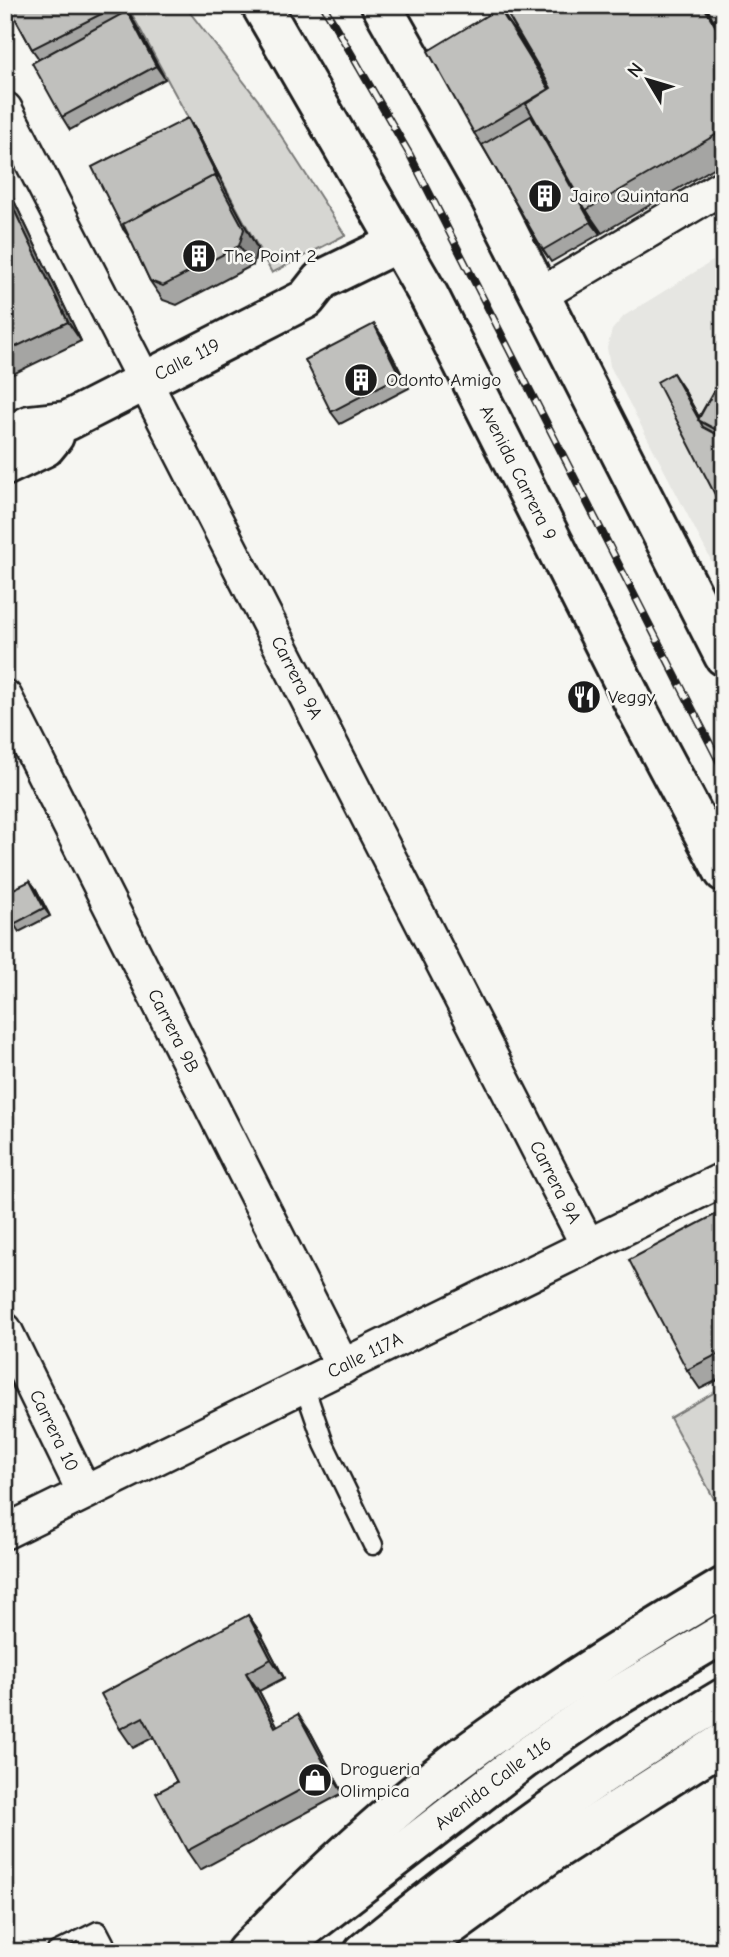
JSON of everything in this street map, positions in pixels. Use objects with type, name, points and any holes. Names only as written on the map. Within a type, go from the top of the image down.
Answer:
[{"type":"main road","name":"Avenida Carrera 9","points":[[261,5],[404,251],[636,707],[724,872]]},
{"type":"main road","points":[[380,5],[435,69],[491,199],[724,656]]},
{"type":"main road","name":"Calle 119","points":[[5,437],[30,425],[67,421],[306,299],[321,280],[404,251]]},
{"type":"main road","name":"Calle 119","points":[[5,466],[45,447],[67,421]]},
{"type":"main road","points":[[246,1952],[321,1877],[454,1763],[617,1652],[724,1587]]},
{"type":"main road","name":"Avenida Calle 116","points":[[274,1952],[535,1751],[604,1704],[724,1633]]},
{"type":"main road","points":[[404,1940],[488,1854],[607,1772],[724,1698]]},
{"type":"main road","points":[[364,1952],[404,1940],[552,1852],[724,1742]]},
{"type":"street","name":"Carrera 9A","points":[[5,109],[587,1246]]},
{"type":"street","points":[[540,295],[724,186]]},
{"type":"street","name":"Carrera 9B","points":[[5,697],[342,1367]]},
{"type":"street","name":"Calle 117A","points":[[5,1532],[724,1179]]},
{"type":"street","name":"Carrera 10","points":[[5,1330],[84,1492]]},
{"type":"lane","points":[[304,1385],[324,1444],[373,1545]]},
{"type":"lane","points":[[56,1952],[98,1931],[109,1952]]},
{"type":"shaded area","points":[[127,5],[184,5],[258,100],[345,235],[272,273]]},
{"type":"shaded area","points":[[724,254],[724,585],[610,366],[607,348],[612,330],[624,316]]},
{"type":"shaded area","points":[[724,1387],[724,1517],[670,1418]]},
{"type":"building","points":[[8,5],[119,5],[32,49]]},
{"type":"building","points":[[502,5],[703,5],[724,41],[724,130],[586,210],[526,104],[551,88]]},
{"type":"building","points":[[499,8],[549,89],[474,133],[428,51]]},
{"type":"building","points":[[127,11],[156,66],[62,117],[32,63]]},
{"type":"building","name":"Jairo Quintana","points":[[531,116],[591,222],[543,250],[482,145]]},
{"type":"building","points":[[188,118],[218,178],[215,175],[123,224],[123,229],[92,167]]},
{"type":"building","name":"The Point 2","points":[[215,175],[244,229],[239,246],[163,286],[150,281],[123,224]]},
{"type":"building","points":[[5,191],[68,322],[5,352]]},
{"type":"building","name":"Odonto Amigo","points":[[374,324],[400,376],[331,412],[305,360]]},
{"type":"building","points":[[673,373],[703,427],[724,438],[724,512],[657,382]]},
{"type":"building","points":[[724,373],[724,434],[698,420]]},
{"type":"building","points":[[30,881],[44,908],[14,924],[5,908],[5,893]]},
{"type":"building","points":[[724,1210],[724,1351],[687,1370],[629,1260]]},
{"type":"building","points":[[248,1615],[271,1659],[246,1673],[275,1727],[298,1714],[330,1774],[187,1851],[156,1793],[177,1782],[143,1717],[120,1729],[101,1694]]},
{"type":"building","points":[[78,1942],[83,1952],[57,1952]]},
{"type":"railway","points":[[323,5],[410,155],[724,771]]},
{"type":"place","name":"Jairo Quintana","points":[[545,196]]},
{"type":"place","name":"The Point 2","points":[[199,256]]},
{"type":"place","name":"Odonto Amigo","points":[[361,380]]},
{"type":"place","name":"Veggy","points":[[584,697]]},
{"type":"place","name":"Drogueria Olimpica","points":[[315,1780]]}]
